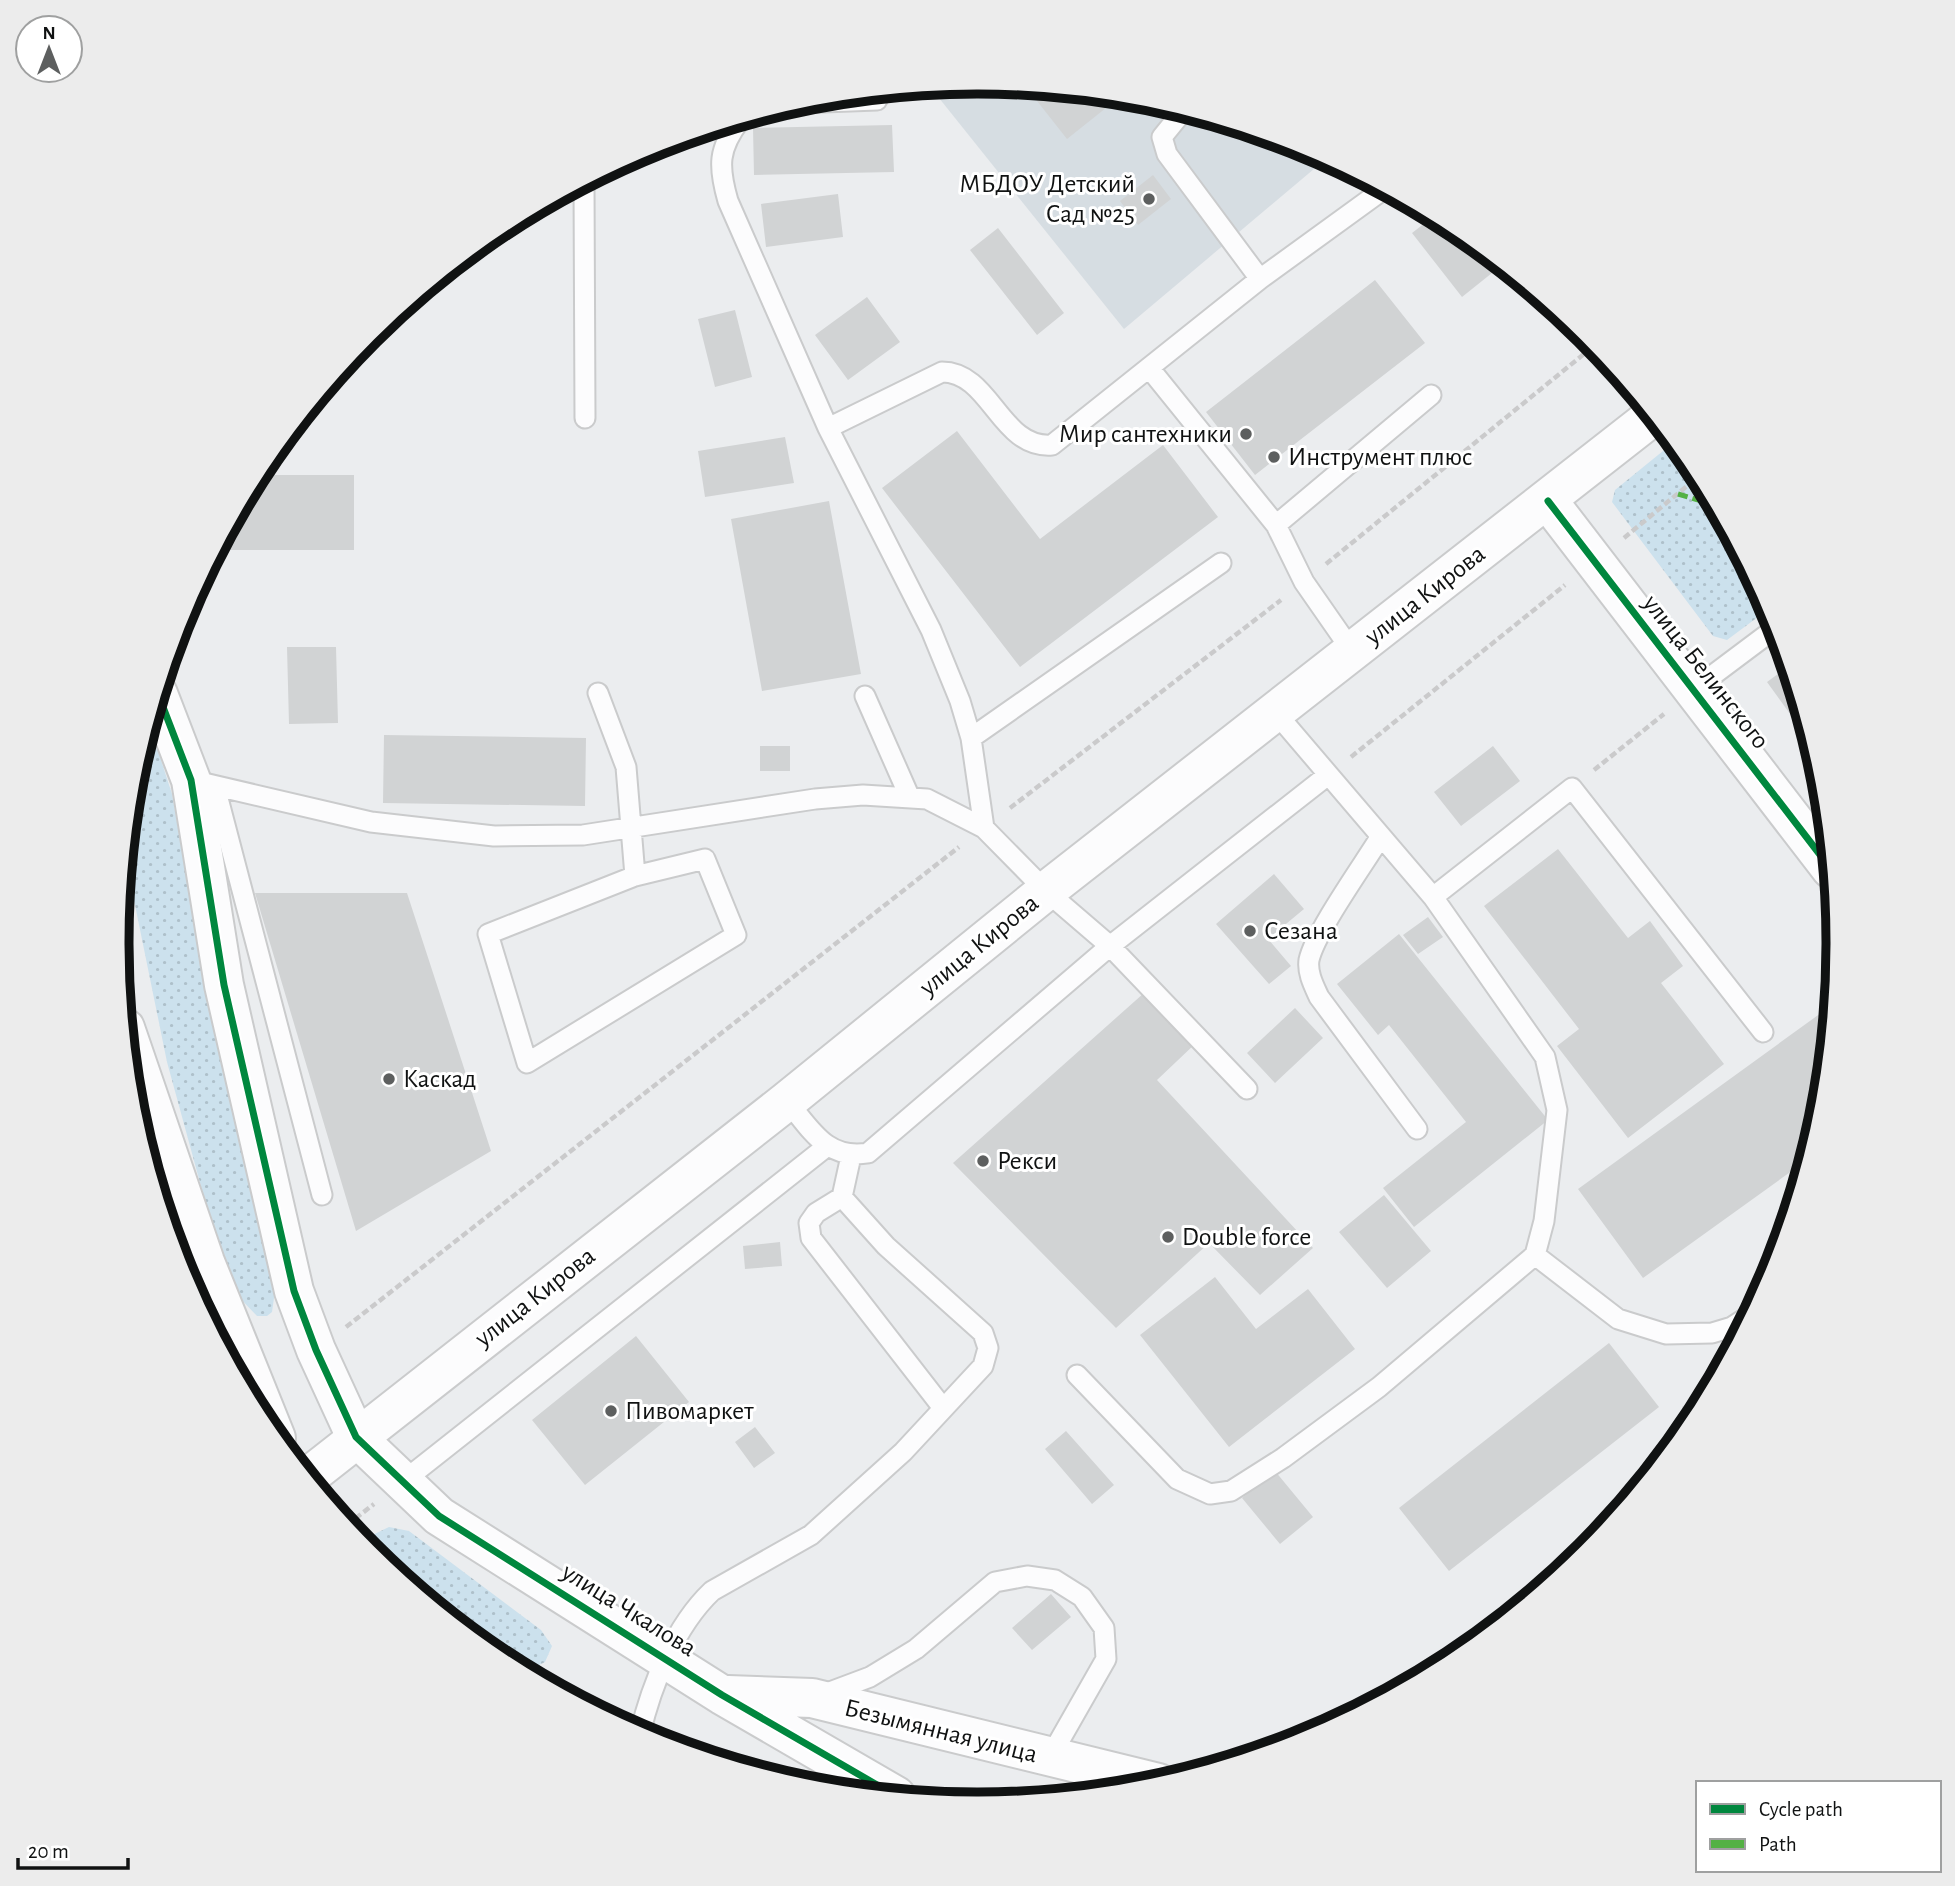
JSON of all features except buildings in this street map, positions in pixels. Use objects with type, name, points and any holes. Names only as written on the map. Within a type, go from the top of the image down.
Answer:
[{"type":"street","name":"улица Кирова","points":[[314,1472],[787,1101],[1046,891],[1647,421]]},
{"type":"street","name":"улица Белинского","points":[[1548,500],[1821,856]]},
{"type":"street","name":"улица Чкалова","points":[[163,705],[203,783],[224,985],[294,1291],[316,1350],[356,1437],[401,1483],[439,1516],[722,1695],[877,1785]]},
{"type":"street","points":[[138,1066],[230,1343]]},
{"type":"street","name":"Безымянная улица","points":[[722,1695],[812,1699],[1131,1777]]},
{"type":"lane","points":[[1177,119],[1162,136],[1167,154],[1260,279]]},
{"type":"lane","points":[[732,131],[724,142],[721,176],[728,201],[828,429],[931,630],[960,701],[971,738],[984,828]]},
{"type":"lane","points":[[584,192],[585,418]]},
{"type":"lane","points":[[828,429],[942,372],[954,372],[967,380],[1023,440],[1038,446],[1052,444],[1150,369],[1260,279],[1376,194]]},
{"type":"lane","points":[[1150,369],[1276,525],[1304,582],[1352,652]]},
{"type":"lane","points":[[1276,525],[1431,395]]},
{"type":"lane","points":[[971,738],[1221,563]]},
{"type":"lane","points":[[1693,690],[1768,635]]},
{"type":"lane","points":[[598,693],[626,767],[635,876]]},
{"type":"lane","points":[[865,696],[910,798]]},
{"type":"lane","points":[[1077,1374],[1177,1479],[1210,1494],[1231,1491],[1283,1458],[1379,1387],[1535,1255],[1544,1221],[1557,1110],[1545,1057],[1433,897],[1275,712]]},
{"type":"lane","points":[[787,1101],[826,1147],[851,1156],[868,1153],[1110,946],[1328,775]]},
{"type":"lane","points":[[322,1195],[203,783],[416,829],[551,837],[633,828],[815,799],[863,795],[927,799],[984,828],[1046,891],[1110,946],[1247,1089]]},
{"type":"lane","points":[[1433,897],[1572,788],[1763,1032]]},
{"type":"lane","points":[[1381,836],[1328,921],[1309,960],[1310,977],[1319,997],[1417,1129]]},
{"type":"lane","points":[[705,859],[736,935],[527,1063],[488,934],[635,876],[705,859]]},
{"type":"lane","points":[[401,1483],[826,1147]]},
{"type":"lane","points":[[851,1156],[842,1196],[816,1213],[809,1223],[811,1238],[943,1408]]},
{"type":"lane","points":[[644,1723],[666,1658],[691,1615],[712,1591],[811,1535],[903,1451],[983,1366],[988,1348],[983,1333],[886,1246],[842,1196]]},
{"type":"lane","points":[[185,1244],[205,1262]]},
{"type":"lane","points":[[1535,1255],[1618,1319],[1666,1334],[1712,1333],[1734,1326]]},
{"type":"lane","points":[[812,1699],[870,1677],[916,1649],[995,1582],[1027,1576],[1055,1580],[1082,1598],[1104,1628],[1106,1659],[1049,1759]]},
{"type":"path","points":[[1328,775],[1690,483]]},
{"type":"path","points":[[1572,788],[1693,690]]},
{"type":"path","points":[[316,1350],[984,828]]},
{"type":"shaded area","name":"МБДОУ Детский Сад №25","points":[[978,94],[1033,96],[1143,111],[1197,123],[1318,166],[1124,329],[939,98],[943,95]]},
{"type":"shaded area","points":[[1666,448],[1712,519],[1760,616],[1727,640],[1713,636],[1612,502],[1615,490]]},
{"type":"shaded area","points":[[154,739],[172,794],[199,948],[275,1291],[272,1312],[267,1316],[257,1316],[236,1294],[219,1252],[167,1062],[131,886],[136,832]]},
{"type":"shaded area","points":[[389,1527],[409,1531],[541,1630],[552,1646],[545,1662],[535,1667],[506,1649],[418,1581],[371,1536]]},
{"type":"marked path","points":[[1678,494],[1701,501]]},
{"type":"cycle path","points":[[1548,501],[1821,856]]},
{"type":"cycle path","points":[[163,707],[191,780],[224,985],[294,1291],[316,1350],[356,1437],[439,1516],[722,1695],[877,1785]]},
{"type":"place","name":"МБДОУ Детский Сад №25","points":[[1149,199]]},
{"type":"place","name":"Мир сантехники","points":[[1246,434]]},
{"type":"place","name":"Инструмент плюс","points":[[1274,457]]},
{"type":"place","name":"Сезана","points":[[1250,931]]},
{"type":"place","name":"Каскад","points":[[389,1079]]},
{"type":"place","name":"Рекси","points":[[983,1161]]},
{"type":"place","name":"Double force","points":[[1168,1237]]},
{"type":"place","name":"Пивомаркет","points":[[611,1411]]}]
